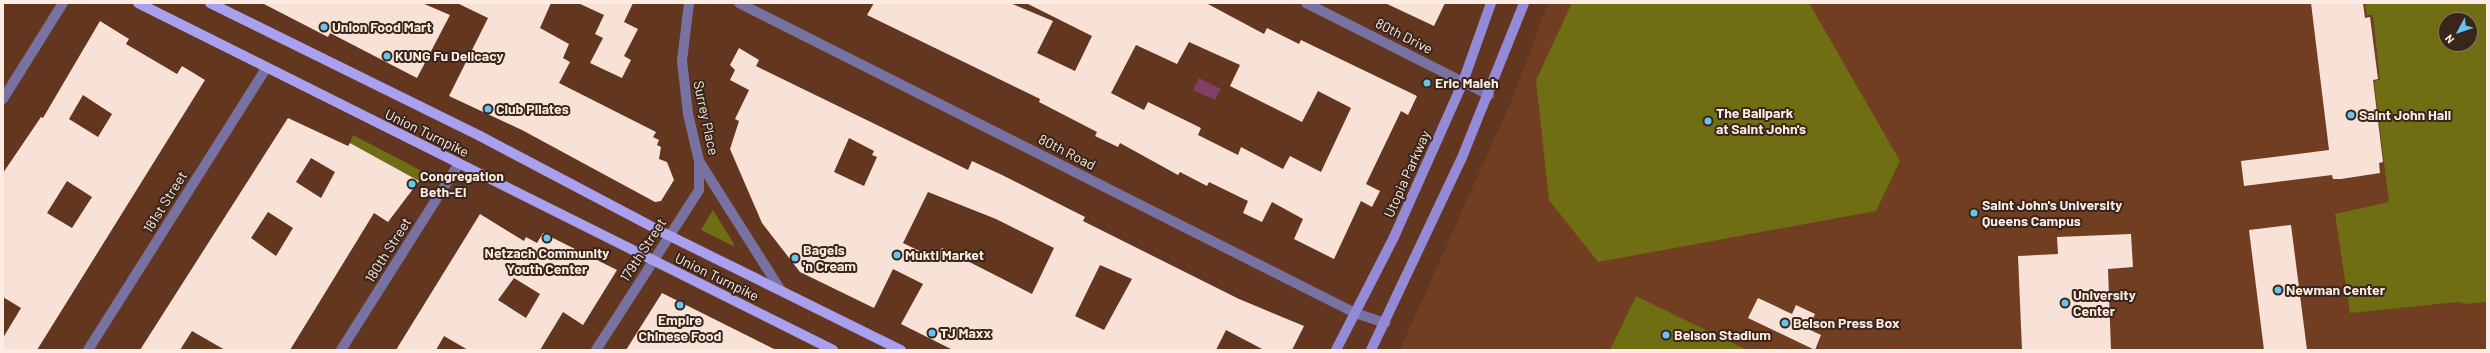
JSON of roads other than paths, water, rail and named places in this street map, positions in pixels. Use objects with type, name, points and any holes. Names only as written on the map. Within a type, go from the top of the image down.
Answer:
[{"type":"main road","name":"Union Turnpike","points":[[138,3],[458,165],[834,350]]},
{"type":"main road","name":"Union Turnpike","points":[[210,3],[480,136],[668,235],[901,350]]},
{"type":"main road","name":"Utopia Parkway","points":[[1336,350],[1394,238],[1463,82],[1491,3]]},
{"type":"main road","points":[[1371,350],[1489,95],[1524,3]]},
{"type":"street","points":[[3,98],[63,3]]},
{"type":"street","name":"Surrey Place","points":[[689,3],[682,61],[688,114],[699,161],[780,289]]},
{"type":"street","name":"80th Road","points":[[739,3],[1355,313],[1384,323]]},
{"type":"street","name":"80th Drive","points":[[1306,3],[1489,95]]},
{"type":"street","name":"181st Street","points":[[88,350],[266,68]]},
{"type":"street","name":"179th Street","points":[[596,350],[668,235],[699,190],[699,161]]},
{"type":"street","name":"180th Street","points":[[341,350],[458,165]]},
{"type":"place","name":"Union Food Mart","points":[[324,27]]},
{"type":"place","name":"KUNG Fu Delicacy","points":[[387,56]]},
{"type":"place","name":"Eric Maleh","points":[[1427,83]]},
{"type":"place","name":"Club Pilates","points":[[488,109]]},
{"type":"place","name":"Saint John Hall","points":[[2351,115]]},
{"type":"place","name":"The Ballpark at Saint John's","points":[[1708,121]]},
{"type":"place","name":"Congregation Beth-El","points":[[412,184]]},
{"type":"place","name":"Saint John's University Queens Campus","points":[[1974,213]]},
{"type":"place","name":"Netzach Community Youth Center","points":[[547,238]]},
{"type":"place","name":"Mukti Market","points":[[897,255]]},
{"type":"place","name":"Bagels 'n Cream","points":[[795,258]]},
{"type":"place","name":"Newman Center","points":[[2278,290]]},
{"type":"place","name":"University Center","points":[[2065,303]]},
{"type":"place","name":"Empire Chinese Food","points":[[680,305]]},
{"type":"place","name":"Belson Press Box","points":[[1785,323]]},
{"type":"place","name":"TJ Maxx","points":[[932,333]]},
{"type":"place","name":"Belson Stadium","points":[[1666,335]]}]
